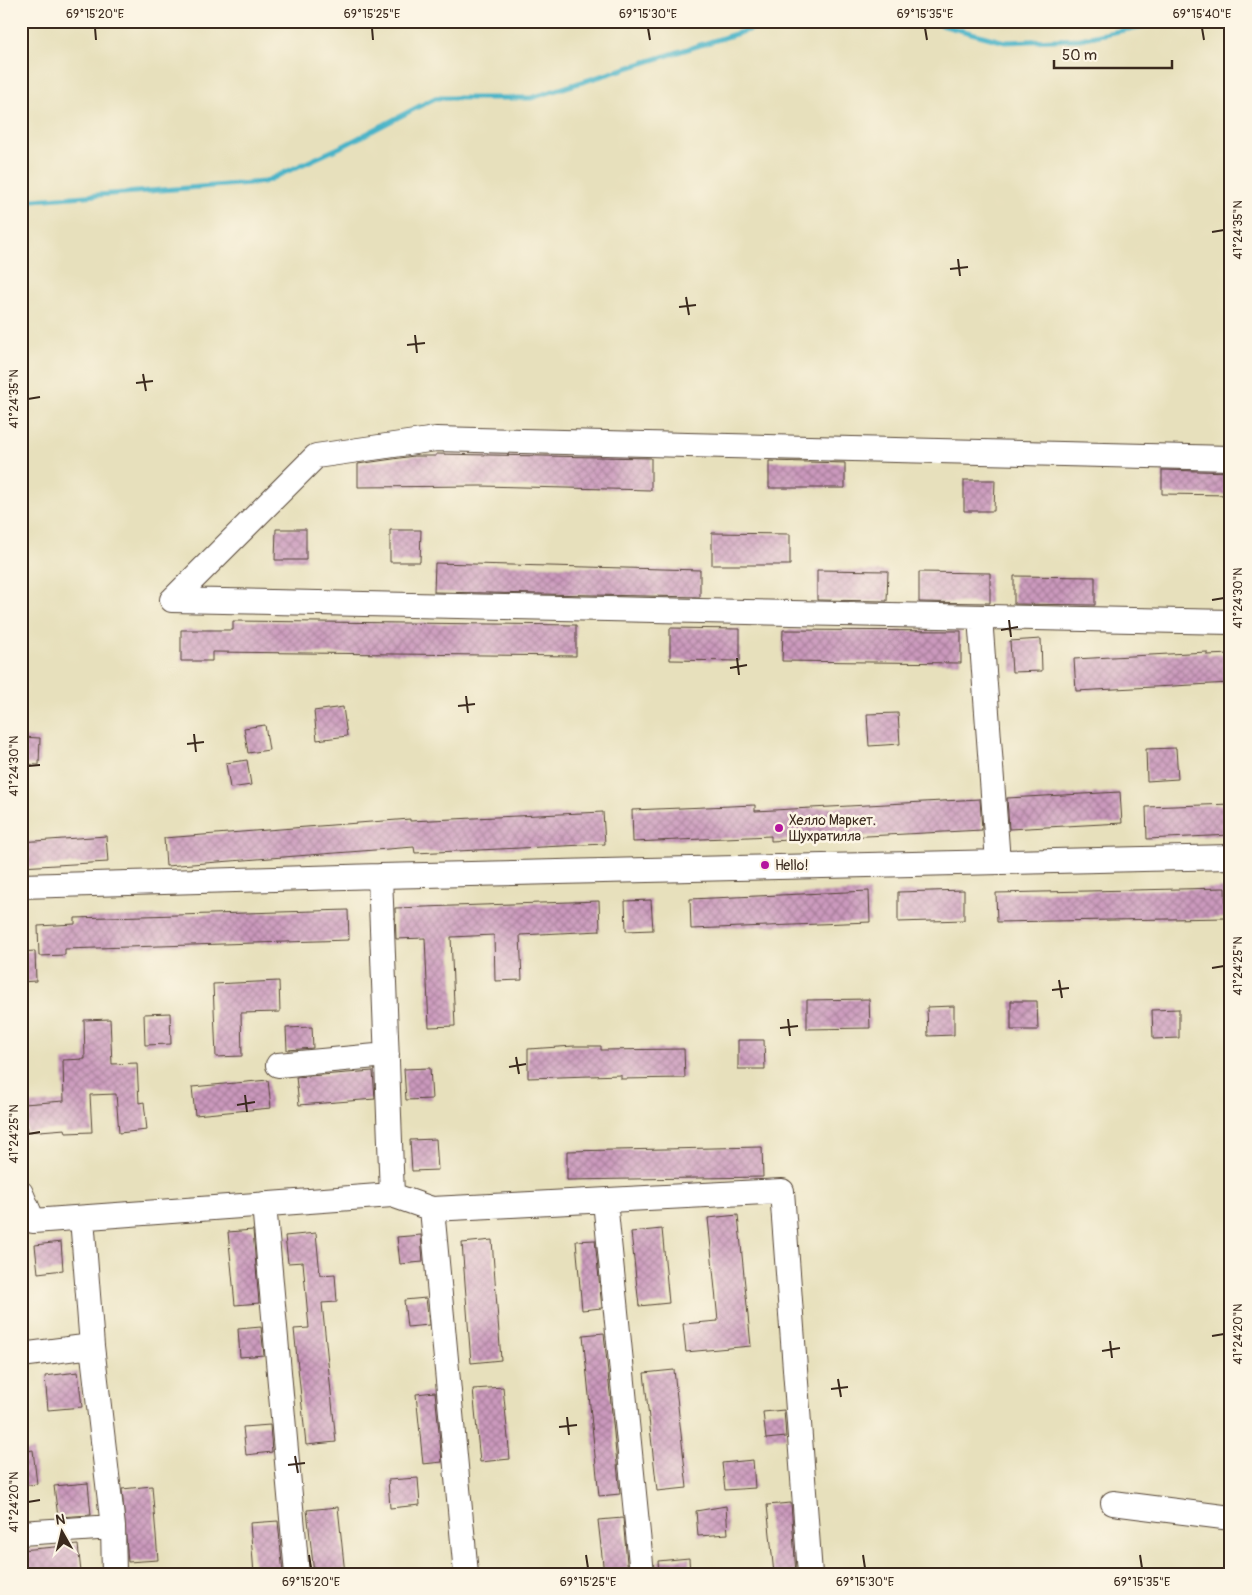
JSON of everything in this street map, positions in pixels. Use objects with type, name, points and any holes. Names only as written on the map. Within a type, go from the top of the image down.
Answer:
[{"type":"street","points":[[1231,458],[436,439],[316,456],[172,600],[1231,622]]},
{"type":"street","points":[[980,617],[998,862]]},
{"type":"street","points":[[21,886],[1231,857]]},
{"type":"street","points":[[380,876],[392,1195]]},
{"type":"street","points":[[278,1065],[386,1055]]},
{"type":"street","points":[[21,1193],[33,1222],[392,1195],[432,1209],[782,1191],[810,1574]]},
{"type":"street","points":[[605,1201],[642,1574]]},
{"type":"street","points":[[264,1204],[297,1574]]},
{"type":"street","points":[[432,1209],[466,1574]]},
{"type":"street","points":[[82,1218],[92,1346],[113,1527],[114,1574]]},
{"type":"street","points":[[21,1355],[92,1346]]},
{"type":"street","points":[[1113,1503],[1231,1518]]},
{"type":"street","points":[[21,1533],[113,1527]]},
{"type":"building","points":[[436,454],[651,458],[651,490],[481,486],[358,487],[358,464],[414,456],[436,456]]},
{"type":"building","points":[[769,461],[845,463],[845,488],[769,488]]},
{"type":"building","points":[[1162,470],[1231,472],[1231,495],[1162,494]]},
{"type":"building","points":[[964,480],[995,480],[994,511],[964,511]]},
{"type":"building","points":[[276,529],[306,529],[306,560],[275,560]]},
{"type":"building","points":[[390,530],[421,530],[420,562],[390,562]]},
{"type":"building","points":[[712,533],[790,534],[790,565],[712,565]]},
{"type":"building","points":[[435,563],[700,570],[700,597],[434,592]]},
{"type":"building","points":[[817,570],[888,571],[887,601],[817,600]]},
{"type":"building","points":[[919,572],[990,573],[990,603],[919,602]]},
{"type":"building","points":[[1014,576],[1095,577],[1095,605],[1014,604]]},
{"type":"building","points":[[233,621],[576,625],[576,656],[212,652],[212,661],[181,661],[181,630],[233,630]]},
{"type":"building","points":[[670,628],[740,629],[740,661],[670,660]]},
{"type":"building","points":[[783,630],[961,631],[961,663],[782,661]]},
{"type":"building","points":[[1041,639],[1042,671],[1012,672],[1010,641]]},
{"type":"building","points":[[1207,652],[1207,655],[1231,654],[1231,683],[1076,691],[1074,659]]},
{"type":"building","points":[[343,707],[347,736],[317,740],[314,711]]},
{"type":"building","points":[[898,713],[900,744],[869,746],[867,714]]},
{"type":"building","points":[[265,725],[269,750],[248,753],[244,728]]},
{"type":"building","points":[[21,737],[40,738],[39,765],[21,764]]},
{"type":"building","points":[[1176,748],[1178,779],[1147,781],[1146,749]]},
{"type":"building","points":[[247,760],[251,785],[230,788],[226,763]]},
{"type":"building","points":[[1120,792],[1122,823],[1009,829],[1007,798]]},
{"type":"building","points":[[980,799],[982,830],[771,841],[771,836],[633,842],[632,810],[755,805],[755,811]]},
{"type":"building","points":[[1231,804],[1231,835],[1147,839],[1146,807]]},
{"type":"building","points":[[603,812],[605,844],[415,853],[414,847],[166,866],[164,838],[410,819],[410,821]]},
{"type":"building","points":[[106,836],[108,862],[21,867],[21,842]]},
{"type":"building","points":[[1225,888],[1226,918],[997,922],[996,893]]},
{"type":"building","points":[[964,890],[964,920],[898,922],[898,892]]},
{"type":"building","points":[[869,891],[870,922],[691,929],[690,899]]},
{"type":"building","points":[[651,900],[653,930],[626,931],[625,901]]},
{"type":"building","points":[[599,901],[600,931],[520,935],[522,980],[495,981],[494,935],[451,937],[455,1026],[429,1027],[425,938],[396,939],[395,908]]},
{"type":"building","points":[[348,910],[349,940],[65,949],[65,955],[39,956],[38,926],[75,924],[75,918]]},
{"type":"building","points":[[35,951],[36,981],[21,982],[21,952]]},
{"type":"building","points":[[279,981],[280,1012],[241,1013],[242,1056],[216,1057],[213,984]]},
{"type":"building","points":[[869,999],[870,1028],[807,1029],[807,1000]]},
{"type":"building","points":[[1011,1001],[1037,1001],[1038,1030],[1011,1030]]},
{"type":"building","points":[[954,1006],[954,1035],[928,1036],[927,1007]]},
{"type":"building","points":[[1179,1009],[1179,1038],[1153,1039],[1152,1010]]},
{"type":"building","points":[[170,1013],[171,1044],[145,1045],[144,1014]]},
{"type":"building","points":[[110,1019],[112,1064],[137,1063],[139,1103],[144,1102],[147,1130],[119,1133],[116,1094],[90,1095],[92,1132],[66,1133],[65,1129],[27,1132],[24,1104],[64,1101],[63,1060],[85,1059],[84,1020]]},
{"type":"building","points":[[312,1027],[313,1048],[287,1050],[286,1028]]},
{"type":"building","points":[[738,1040],[764,1040],[765,1069],[738,1069]]},
{"type":"building","points":[[601,1046],[601,1050],[684,1049],[685,1078],[621,1079],[621,1075],[528,1078],[528,1049]]},
{"type":"building","points":[[430,1068],[432,1099],[406,1100],[404,1069]]},
{"type":"building","points":[[373,1071],[375,1099],[299,1105],[296,1077]]},
{"type":"building","points":[[268,1080],[271,1108],[195,1115],[192,1087]]},
{"type":"building","points":[[436,1139],[438,1170],[412,1171],[410,1140]]},
{"type":"building","points":[[762,1147],[763,1177],[567,1180],[567,1151]]},
{"type":"building","points":[[738,1215],[751,1346],[686,1352],[683,1324],[718,1321],[708,1218]]},
{"type":"building","points":[[662,1229],[669,1303],[639,1306],[631,1232]]},
{"type":"building","points":[[253,1230],[259,1303],[235,1305],[228,1232]]},
{"type":"building","points":[[316,1233],[320,1275],[335,1274],[337,1302],[322,1303],[336,1442],[306,1445],[294,1329],[309,1328],[303,1262],[288,1263],[285,1236]]},
{"type":"building","points":[[421,1235],[423,1262],[400,1264],[397,1237]]},
{"type":"building","points":[[492,1240],[501,1360],[471,1363],[462,1243]]},
{"type":"building","points":[[595,1240],[602,1308],[582,1310],[576,1241]]},
{"type":"building","points":[[61,1242],[63,1270],[38,1273],[35,1245]]},
{"type":"building","points":[[426,1298],[429,1325],[407,1327],[404,1300]]},
{"type":"building","points":[[261,1327],[264,1355],[240,1357],[238,1329]]},
{"type":"building","points":[[604,1333],[620,1494],[599,1496],[583,1335]]},
{"type":"building","points":[[674,1370],[687,1488],[657,1491],[644,1373]]},
{"type":"building","points":[[78,1372],[82,1407],[48,1410],[45,1376]]},
{"type":"building","points":[[503,1387],[510,1459],[480,1462],[473,1389]]},
{"type":"building","points":[[435,1392],[442,1462],[423,1464],[416,1394]]},
{"type":"building","points":[[784,1410],[786,1437],[766,1439],[763,1412]]},
{"type":"building","points":[[270,1425],[272,1452],[246,1455],[243,1427]]},
{"type":"building","points":[[33,1450],[37,1484],[21,1486],[21,1452]]},
{"type":"building","points":[[753,1460],[755,1488],[725,1490],[722,1463]]},
{"type":"building","points":[[418,1478],[420,1505],[390,1508],[388,1480]]},
{"type":"building","points":[[88,1483],[91,1515],[58,1517],[54,1486]]},
{"type":"building","points":[[152,1486],[158,1560],[128,1562],[122,1489]]},
{"type":"building","points":[[791,1503],[796,1574],[774,1574],[767,1505]]},
{"type":"building","points":[[726,1506],[728,1534],[698,1536],[696,1511]]},
{"type":"building","points":[[338,1507],[345,1574],[314,1574],[307,1510]]},
{"type":"building","points":[[623,1518],[628,1574],[604,1574],[598,1520]]},
{"type":"building","points":[[278,1521],[283,1574],[254,1574],[250,1523]]},
{"type":"building","points":[[78,1545],[81,1572],[21,1574],[21,1550]]},
{"type":"building","points":[[689,1558],[690,1574],[659,1574],[658,1561]]},
{"type":"waterway","points":[[21,201],[264,182],[345,145],[435,98],[531,98],[777,21]]},
{"type":"waterway","points":[[926,21],[1005,42],[1080,39],[1168,21]]},
{"type":"place","name":"Хелло Маркет. Шухратилла","points":[[779,828]]},
{"type":"place","name":"Hello!","points":[[765,865]]}]
